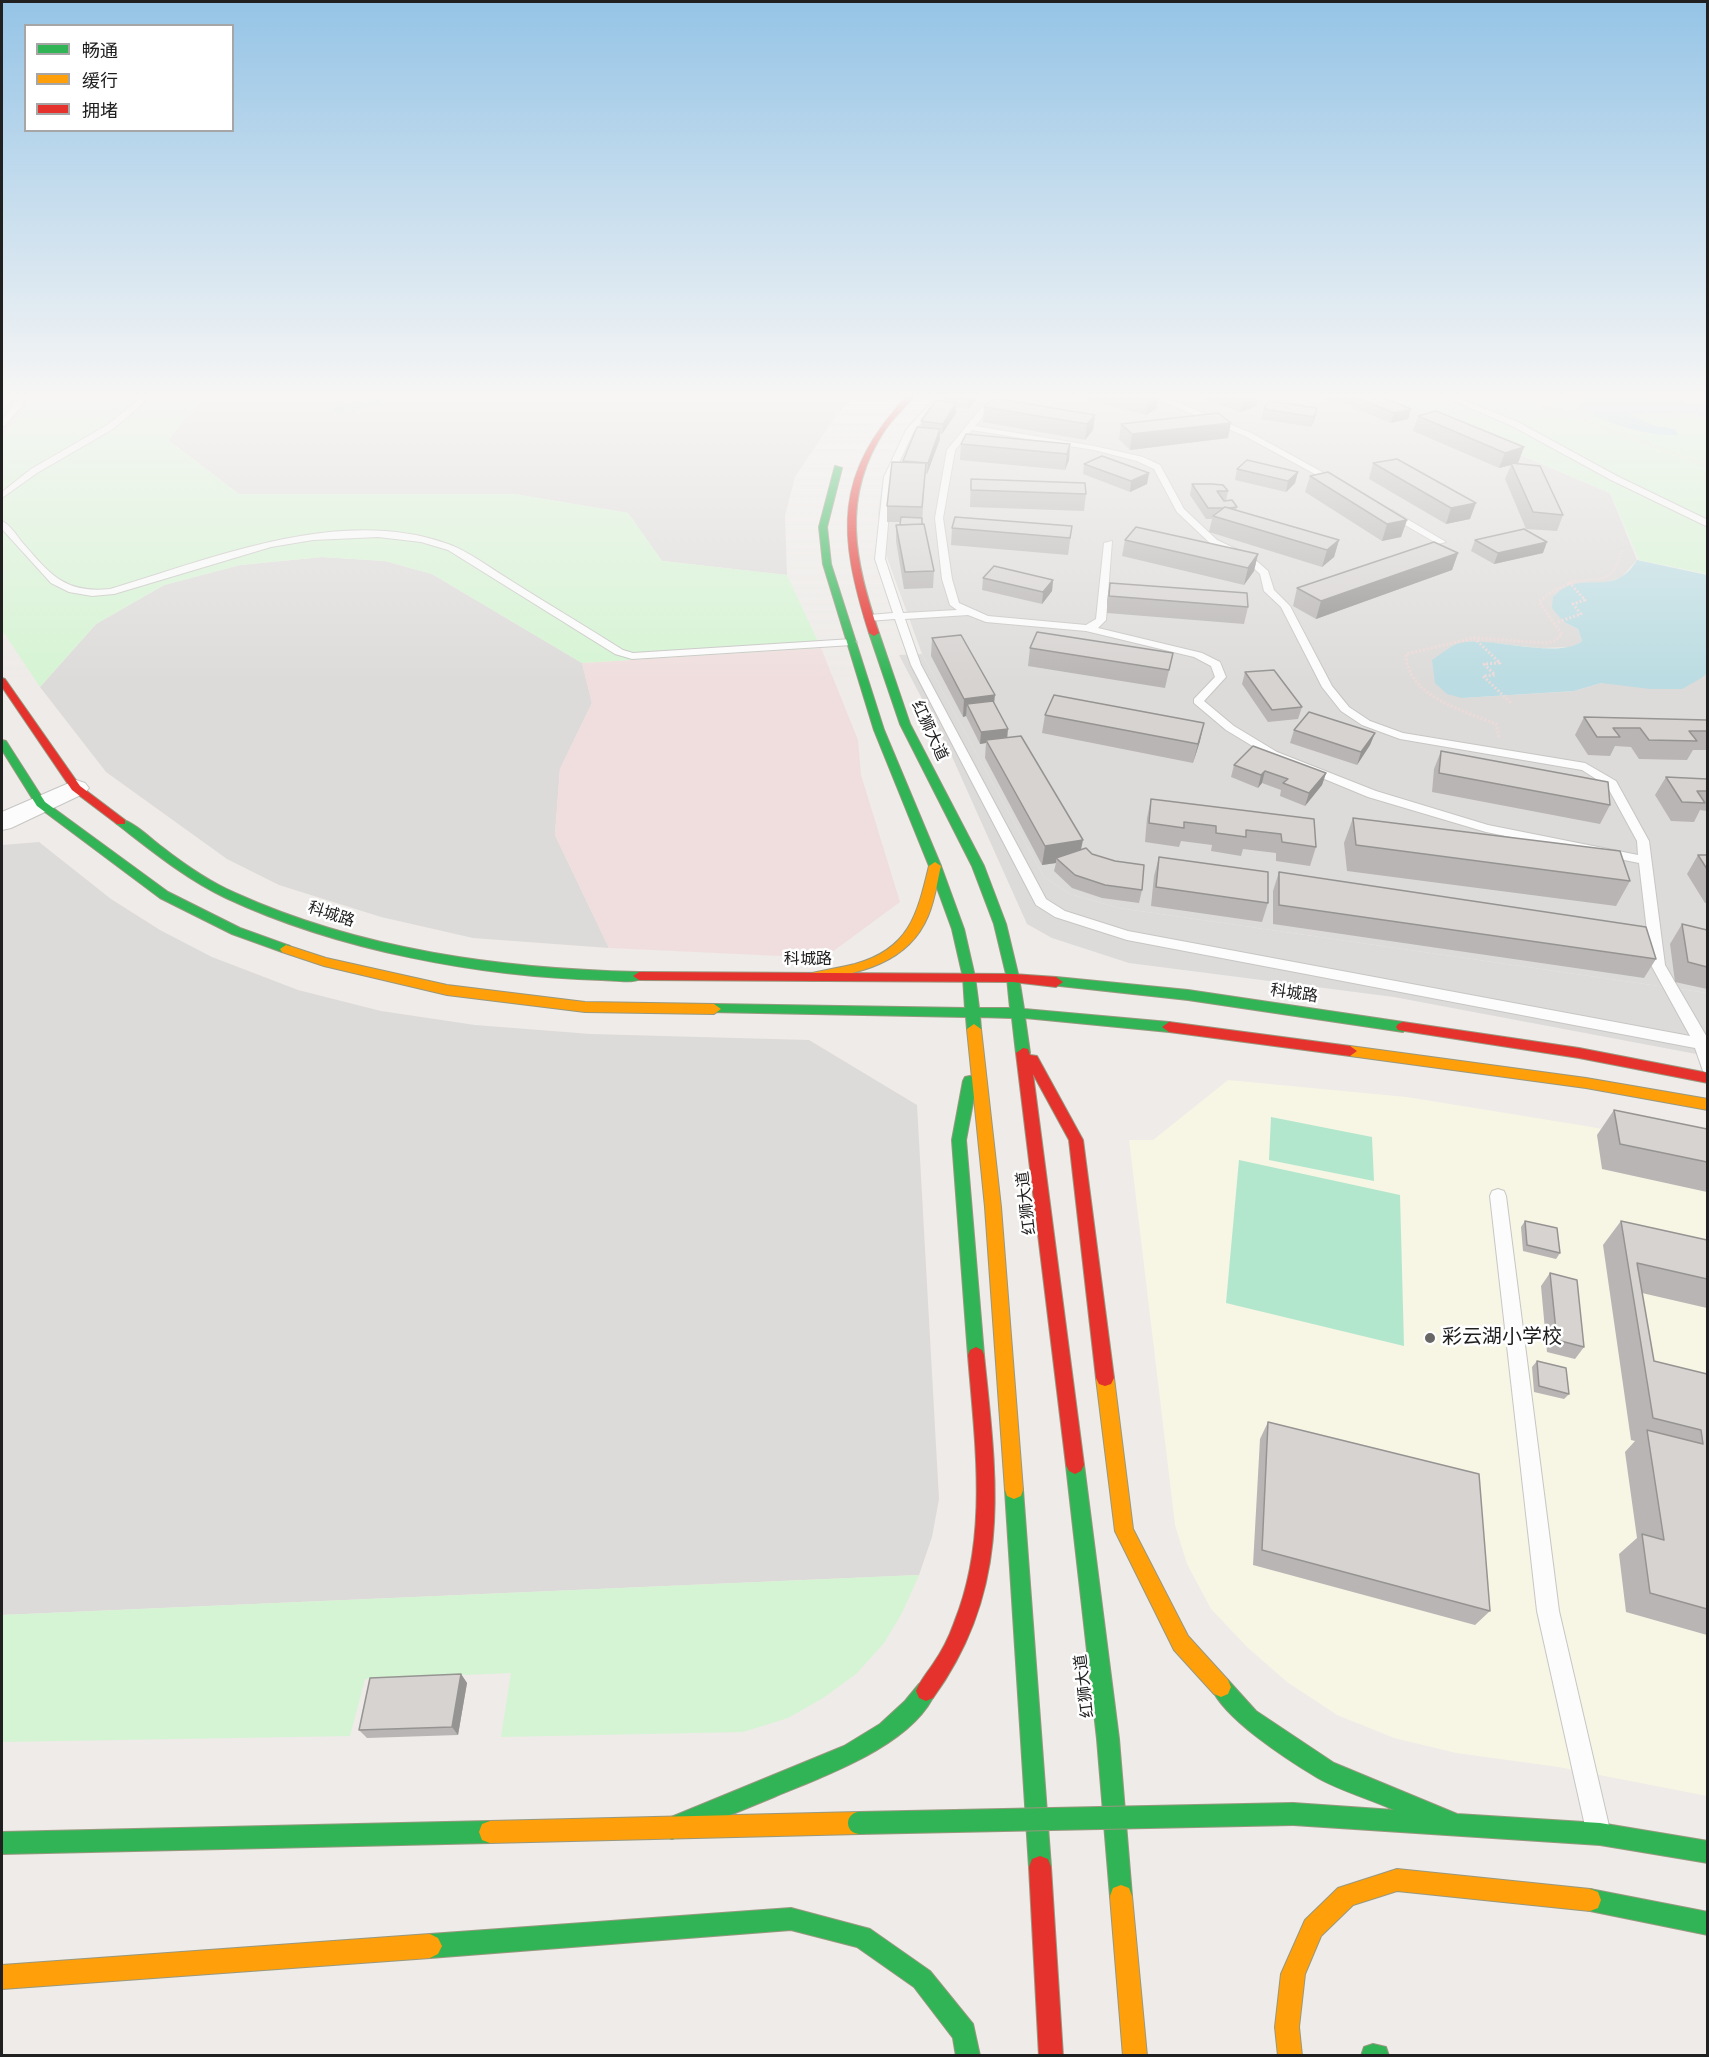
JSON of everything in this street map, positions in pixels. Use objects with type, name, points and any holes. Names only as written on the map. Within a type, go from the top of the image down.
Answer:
[{"type":"main road","name":"红狮大道","points":[[831,491],[823,527],[827,564],[879,730],[935,866],[958,929],[969,977],[999,1290],[1033,1751],[1051,2055]]},
{"type":"main road","name":"红狮大道","points":[[853,491],[849,510],[850,546],[869,618],[905,724],[978,866],[1000,924],[1013,978],[1035,1136],[1108,1739],[1135,2055]]},
{"type":"main road","name":"科城路","points":[[2,681],[76,788],[195,877],[262,909],[350,939],[467,963],[600,976],[1013,978],[1188,995],[1578,1053],[1707,1078]]},
{"type":"main road","points":[[2,743],[41,804],[164,894],[236,931],[324,962],[447,990],[585,1007],[1018,1013],[1194,1029],[1586,1083],[1707,1105]]},
{"type":"main road","points":[[813,977],[871,965],[895,953],[910,939],[920,923],[935,866]]},
{"type":"main road","points":[[1022,1041],[1076,1140],[1124,1531],[1181,1643],[1248,1718],[1327,1771],[1454,1823]]},
{"type":"main road","points":[[672,1828],[840,1760],[886,1732],[920,1700],[947,1662],[967,1619],[980,1573],[986,1535],[987,1497],[958,1140],[977,1046]]},
{"type":"main road","points":[[2,1843],[1293,1814],[1599,1834],[1707,1852]]},
{"type":"main road","points":[[1290,2055],[1287,2027],[1293,1974],[1313,1928],[1346,1896],[1387,1883],[1397,1880],[1608,1902],[1707,1924]]},
{"type":"main road","points":[[2,1977],[791,1919],[862,1937],[922,1979],[964,2032],[968,2055]]},
{"type":"street","points":[[2,822],[76,788]]},
{"type":"lane","points":[[887,491],[880,559],[916,665],[1041,902],[1060,914],[1127,935],[1705,1045]]},
{"type":"lane","points":[[944,491],[939,518],[947,579],[955,605],[967,612],[986,619],[1086,628],[1198,655],[1216,664],[1221,677],[1197,701],[1230,729],[1273,754],[1372,794],[1485,828],[1645,860]]},
{"type":"lane","points":[[1169,491],[1179,510],[1214,542],[1248,558],[1265,573],[1269,591],[1285,606],[1328,687],[1345,709],[1366,723],[1400,736],[1585,767],[1612,784],[1643,841],[1658,965],[1705,1045],[1707,1067]]},
{"type":"lane","points":[[1640,491],[1707,524]]},
{"type":"lane","points":[[1382,508],[1441,542]]},
{"type":"lane","points":[[2,524],[58,585],[93,594],[111,592],[270,544],[350,534],[378,534],[426,540],[460,553],[619,652],[632,656],[852,642]]},
{"type":"lane","points":[[1086,628],[1101,620],[1110,543]]},
{"type":"lane","points":[[869,618],[967,612]]},
{"type":"lane","points":[[1498,1196],[1548,1611],[1599,1834]]},
{"type":"path","points":[[1503,753],[1496,724],[1421,690],[1409,675],[1404,663],[1406,654],[1474,638],[1545,643],[1555,641],[1562,634],[1558,622],[1539,602],[1569,582],[1610,576],[1616,570],[1623,549]]},
{"type":"path","points":[[1558,622],[1581,614],[1573,604],[1585,600],[1569,582]]},
{"type":"path","points":[[1474,638],[1500,663],[1484,664],[1495,675],[1483,676],[1510,703]]},
{"type":"shaded area","points":[[235,491],[791,491],[785,516],[787,575],[662,561],[628,513],[514,494],[239,494]]},
{"type":"shaded area","points":[[881,491],[1605,491],[1610,493],[1637,560],[1622,577],[1606,583],[1580,584],[1564,622],[1578,629],[1582,641],[1575,647],[1540,648],[1479,642],[1462,698],[1574,691],[1601,683],[1703,677],[1707,672],[1707,993],[1119,908],[1070,894],[1044,877],[922,654],[885,552],[878,514]]},
{"type":"shaded area","points":[[322,557],[385,561],[432,574],[582,663],[592,703],[560,769],[555,835],[609,948],[473,938],[381,917],[279,885],[227,859],[106,772],[40,687],[96,624],[164,585],[240,565]]},
{"type":"shaded area","points":[[821,648],[858,740],[861,775],[900,902],[824,958],[609,948],[555,835],[560,769],[592,703],[582,663]]},
{"type":"shaded area","points":[[922,654],[1044,877],[1070,894],[1119,908],[1707,993],[1707,1056],[1394,997],[1129,963],[1052,938],[1027,924],[949,750],[899,655]]},
{"type":"shaded area","points":[[39,842],[111,899],[160,930],[212,957],[298,990],[381,1011],[475,1025],[591,1034],[809,1040],[917,1105],[939,1499],[932,1537],[919,1575],[2,1615],[2,845]]},
{"type":"shaded area","name":"彩云湖小学校","points":[[1228,1080],[1407,1097],[1592,1127],[1707,1151],[1707,1796],[1558,1767],[1456,1753],[1394,1738],[1337,1715],[1287,1682],[1247,1647],[1211,1609],[1187,1564],[1175,1525],[1129,1140],[1153,1140]]},
{"type":"green space","points":[[2,491],[514,494],[628,513],[662,561],[787,575],[821,648],[582,663],[432,574],[385,561],[322,557],[240,565],[164,585],[96,624],[40,687],[2,630]]},
{"type":"green space","points":[[1605,491],[1707,491],[1707,574],[1639,560],[1610,493]]},
{"type":"green space","points":[[1271,1117],[1372,1137],[1374,1181],[1269,1160]]},
{"type":"green space","points":[[1239,1160],[1400,1195],[1404,1346],[1226,1303]]},
{"type":"green space","points":[[919,1575],[902,1613],[884,1643],[856,1674],[823,1698],[788,1718],[743,1732],[501,1737],[511,1673],[365,1679],[350,1736],[2,1742],[2,1615]]},
{"type":"water","points":[[1637,560],[1707,575],[1708,672],[1703,677],[1682,689],[1650,689],[1601,683],[1574,691],[1462,698],[1447,694],[1435,683],[1432,660],[1460,643],[1489,642],[1558,648],[1572,646],[1582,641],[1578,629],[1564,622],[1552,608],[1553,597],[1574,584],[1611,581],[1620,578]]},
{"type":"building","points":[[889,491],[923,491],[922,507],[887,506]]},
{"type":"building","points":[[1000,491],[1086,491],[1086,494]]},
{"type":"building","points":[[1197,491],[1228,491],[1217,491],[1224,501],[1232,500],[1237,507],[1229,508],[1208,508]]},
{"type":"building","points":[[1334,491],[1359,491],[1407,520],[1387,524]]},
{"type":"building","points":[[1422,491],[1454,491],[1476,503],[1451,508]]},
{"type":"building","points":[[1524,491],[1552,491],[1563,515],[1533,512]]},
{"type":"building","points":[[1225,507],[1339,540],[1327,550],[1213,516]]},
{"type":"building","points":[[901,517],[922,518],[922,524],[900,525]]},
{"type":"building","points":[[955,517],[1072,526],[1070,538],[952,528]]},
{"type":"building","points":[[924,524],[934,571],[905,572],[896,525]]},
{"type":"building","points":[[1136,527],[1258,554],[1248,568],[1125,540]]},
{"type":"building","points":[[1524,529],[1547,542],[1498,553],[1475,540]]},
{"type":"building","points":[[1434,542],[1458,553],[1321,601],[1297,588]]},
{"type":"building","points":[[994,566],[1053,580],[1043,592],[983,578]]},
{"type":"building","points":[[1110,583],[1247,593],[1248,607],[1109,596]]},
{"type":"building","points":[[1037,632],[1173,653],[1169,670],[1030,648]]},
{"type":"building","points":[[961,635],[995,695],[964,699],[932,638]]},
{"type":"building","points":[[1274,670],[1302,707],[1272,710],[1245,672]]},
{"type":"building","points":[[1054,695],[1204,723],[1198,744],[1045,715]]},
{"type":"building","points":[[993,701],[1008,729],[981,732],[967,704]]},
{"type":"building","points":[[1309,712],[1375,733],[1361,752],[1294,730]]},
{"type":"building","points":[[1584,717],[1707,720],[1707,731],[1689,731],[1697,741],[1649,740],[1640,728],[1613,728],[1620,737],[1597,737]]},
{"type":"building","points":[[1021,736],[1083,840],[1045,846],[986,740]]},
{"type":"building","points":[[1253,746],[1326,773],[1309,793],[1283,783],[1288,779],[1265,771],[1261,775],[1234,765]]},
{"type":"building","points":[[1441,751],[1608,782],[1610,805],[1439,773]]},
{"type":"building","points":[[1666,777],[1707,779],[1707,791],[1697,791],[1705,803],[1682,802]]},
{"type":"building","points":[[1151,799],[1314,819],[1316,847],[1282,842],[1281,834],[1246,830],[1246,837],[1216,833],[1216,826],[1184,822],[1184,828],[1149,823]]},
{"type":"building","points":[[1353,818],[1620,851],[1630,881],[1356,845]]},
{"type":"building","points":[[1086,848],[1092,854],[1115,861],[1144,865],[1142,890],[1105,885],[1075,875],[1056,858]]},
{"type":"building","points":[[1698,855],[1707,855],[1707,869]]},
{"type":"building","points":[[1159,857],[1268,872],[1268,903],[1156,887]]},
{"type":"building","points":[[1279,872],[1646,927],[1656,959],[1279,905]]},
{"type":"building","points":[[1682,924],[1707,930],[1707,967],[1688,962]]},
{"type":"building","points":[[1614,1110],[1707,1129],[1707,1162],[1620,1144]]},
{"type":"building","points":[[1525,1221],[1557,1228],[1560,1253],[1527,1245]]},
{"type":"building","points":[[1621,1221],[1707,1240],[1707,1279],[1637,1263],[1654,1361],[1707,1374],[1707,1609],[1650,1593],[1642,1534],[1664,1540],[1647,1430],[1703,1444],[1701,1430],[1653,1418]]},
{"type":"building","points":[[1550,1273],[1577,1280],[1584,1347],[1557,1340]]},
{"type":"building","points":[[1537,1361],[1566,1368],[1569,1394],[1539,1386]]},
{"type":"building","points":[[1268,1422],[1479,1474],[1490,1611],[1262,1550]]},
{"type":"building","points":[[461,1674],[452,1727],[359,1730],[370,1678]]},
{"type":"traffic: fast","points":[[832,491],[823,527],[827,564],[879,730],[935,866],[958,929],[969,977],[974,1029]]},
{"type":"traffic: fast","points":[[874,633],[905,724],[978,866],[1000,924],[1013,978],[1023,1053]]},
{"type":"traffic: fast","points":[[2,743],[41,804],[164,895],[236,931],[286,949]]},
{"type":"traffic: fast","points":[[121,822],[166,857],[206,883],[243,901],[336,933],[378,945],[464,962],[552,973],[639,976]]},
{"type":"traffic: fast","points":[[1056,982],[1188,995],[1403,1027]]},
{"type":"traffic: fast","points":[[714,1009],[1018,1013],[1169,1027]]},
{"type":"traffic: fast","points":[[970,1081],[959,1140],[976,1355]]},
{"type":"traffic: fast","points":[[1075,1465],[1108,1739],[1121,1896]]},
{"type":"traffic: fast","points":[[1014,1490],[1040,1867]]},
{"type":"traffic: fast","points":[[1221,1687],[1249,1718],[1327,1771],[1453,1823]]},
{"type":"traffic: fast","points":[[672,1828],[851,1754],[887,1731],[912,1708],[926,1691]]},
{"type":"traffic: fast","points":[[1293,1814],[1600,1834],[1708,1852]]},
{"type":"traffic: fast","points":[[859,1823],[1293,1814]]},
{"type":"traffic: fast","points":[[2,1843],[490,1832]]},
{"type":"traffic: fast","points":[[1590,1900],[1708,1924]]},
{"type":"traffic: fast","points":[[430,1946],[791,1919],[862,1937],[922,1979],[964,2033],[968,2056]]},
{"type":"traffic: slow","points":[[813,977],[846,971],[877,961],[903,944],[914,932],[922,916],[935,866]]},
{"type":"traffic: slow","points":[[286,949],[324,962],[447,990],[585,1007],[714,1009]]},
{"type":"traffic: slow","points":[[974,1029],[993,1207],[1014,1490]]},
{"type":"traffic: slow","points":[[1350,1051],[1586,1083],[1708,1105]]},
{"type":"traffic: slow","points":[[1105,1378],[1124,1531],[1181,1643],[1221,1687]]},
{"type":"traffic: slow","points":[[490,1832],[859,1823]]},
{"type":"traffic: slow","points":[[1290,2056],[1287,2027],[1293,1974],[1313,1928],[1346,1896],[1397,1880],[1590,1900]]},
{"type":"traffic: slow","points":[[1121,1896],[1135,2056]]},
{"type":"traffic: slow","points":[[2,1977],[430,1946]]},
{"type":"traffic: jam","points":[[855,491],[850,532],[853,555],[874,633]]},
{"type":"traffic: jam","points":[[2,681],[76,788],[121,822]]},
{"type":"traffic: jam","points":[[639,976],[1013,978],[1056,982]]},
{"type":"traffic: jam","points":[[1169,1027],[1350,1051]]},
{"type":"traffic: jam","points":[[1403,1027],[1579,1053],[1708,1078]]},
{"type":"traffic: jam","points":[[1023,1053],[1075,1465]]},
{"type":"traffic: jam","points":[[1032,1060],[1076,1140],[1105,1378]]},
{"type":"traffic: jam","points":[[926,1691],[954,1648],[964,1624],[979,1574],[983,1548],[987,1479],[976,1355]]},
{"type":"traffic: jam","points":[[1040,1867],[1051,2056]]},
{"type":"place","name":"彩云湖小学校","points":[[1430,1338]]}]
